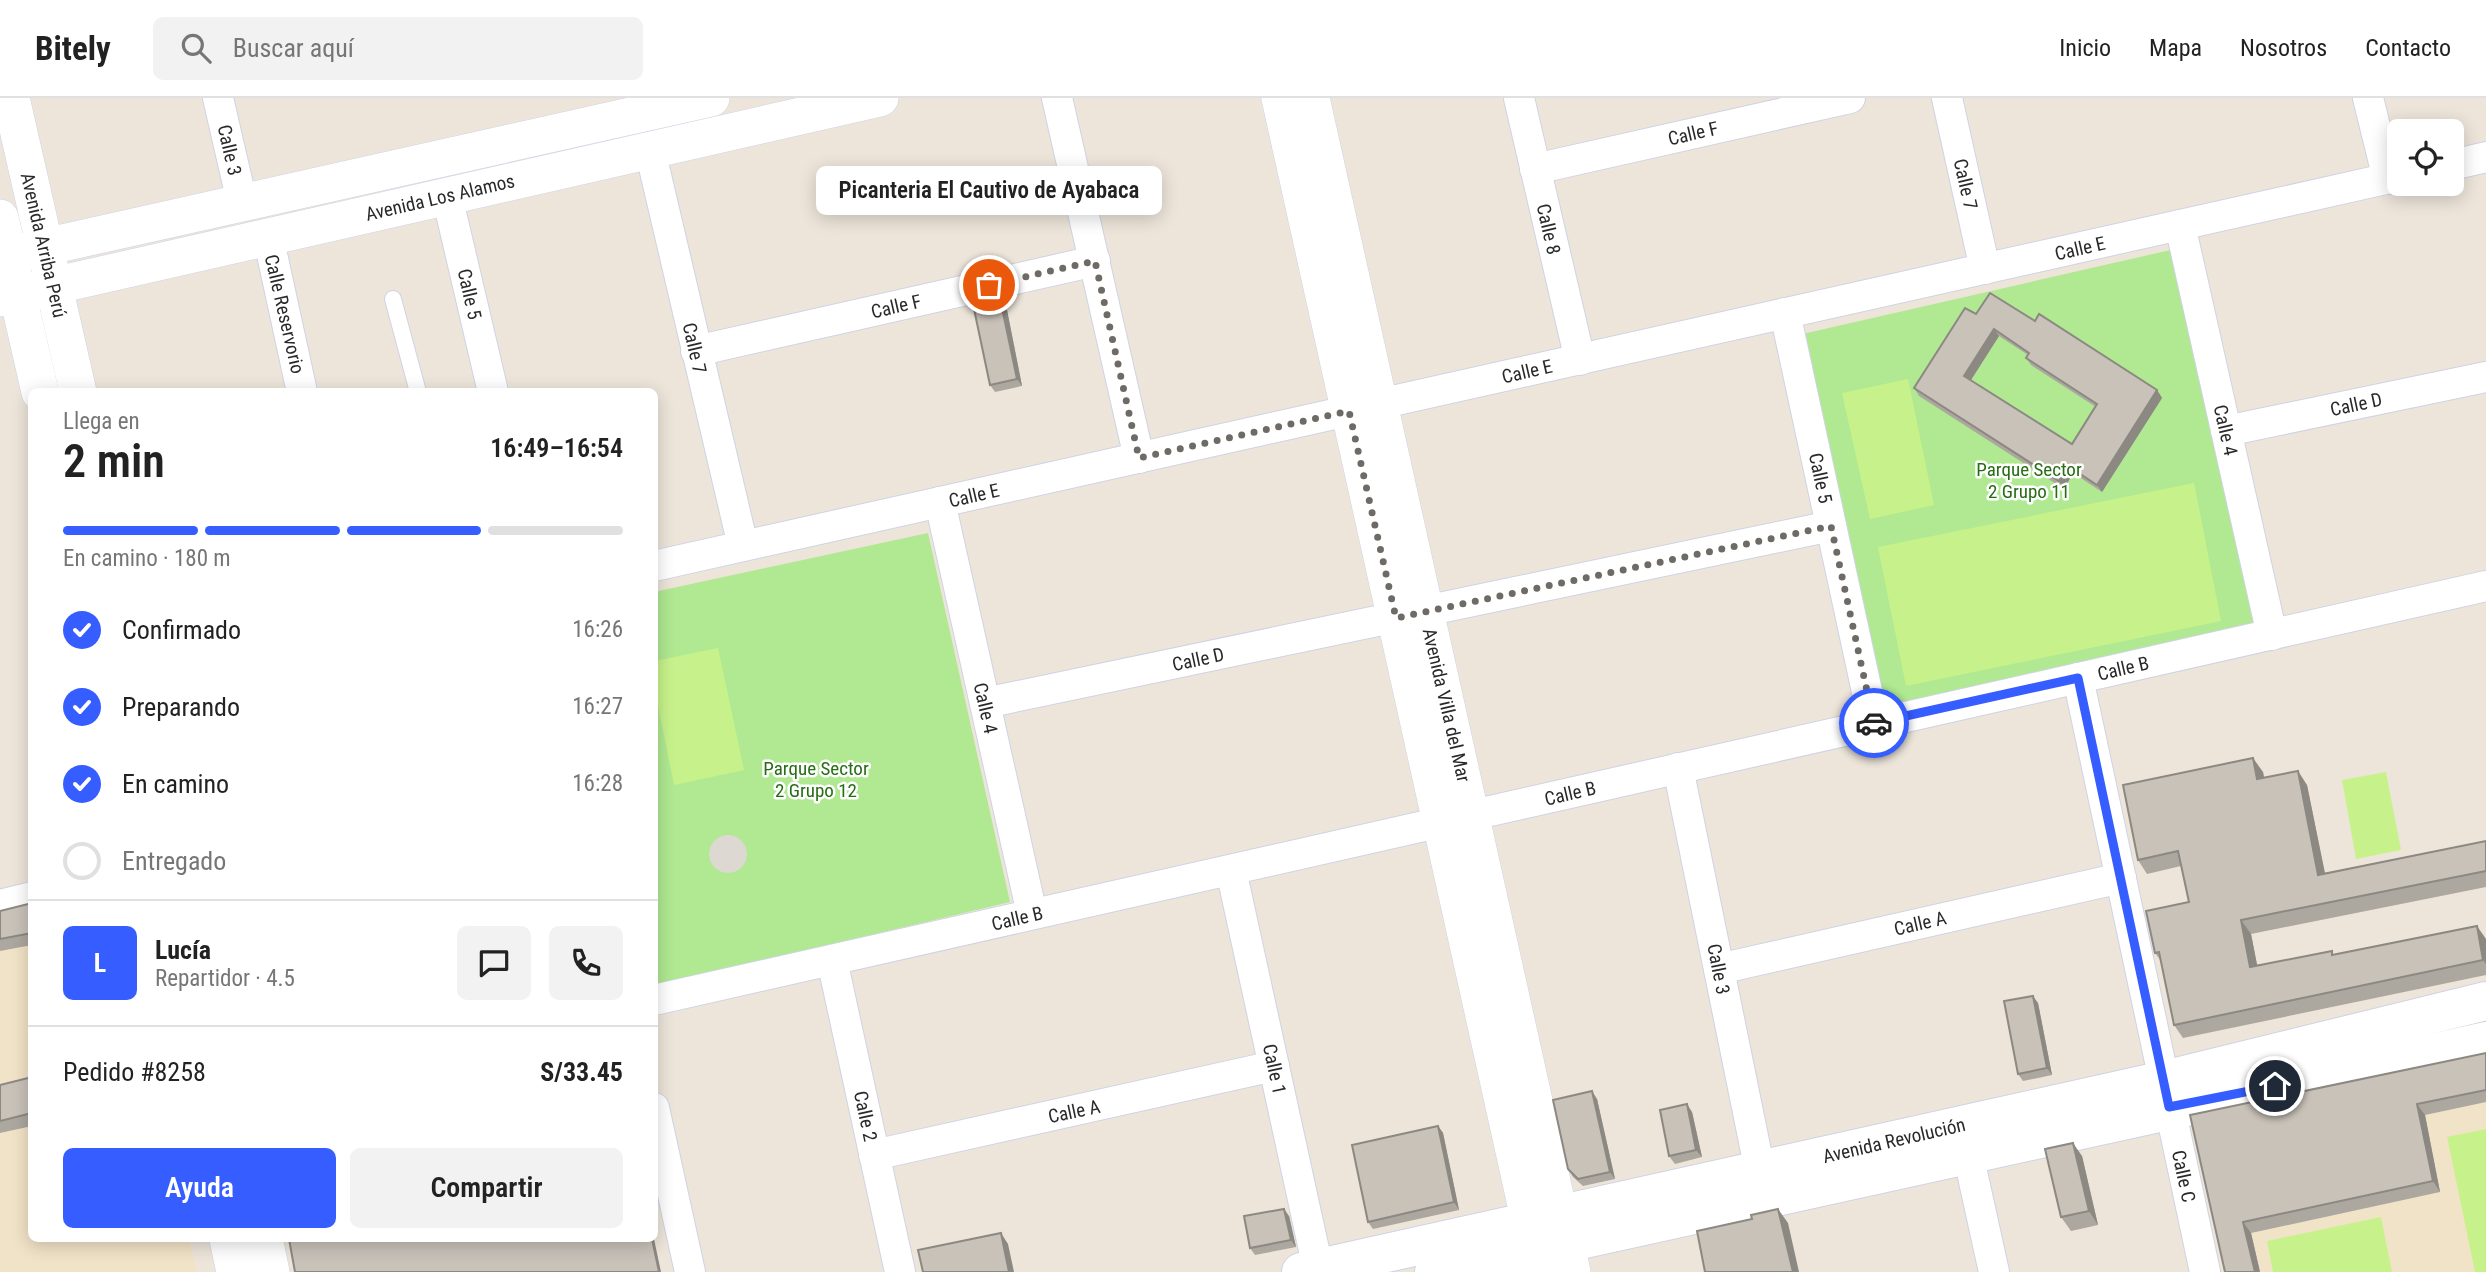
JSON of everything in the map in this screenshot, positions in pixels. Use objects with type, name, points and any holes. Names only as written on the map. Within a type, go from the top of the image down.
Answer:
[{"type":"main road","name":"Avenida Revolución","points":[[1434,1272],[1968,1154],[2166,1093],[2486,1001]]},
{"type":"main road","name":"Avenida Revolución","points":[[1309,1270],[1551,1245],[1760,1171],[2166,1093],[2486,1041]]},
{"type":"street","name":"Avenida Arriba Perú","points":[[11,98],[77,388]]},
{"type":"street","name":"Calle 3","points":[[218,98],[242,202]]},
{"type":"street","name":"Avenida Los Alamos","points":[[4,256],[242,202],[643,105],[711,98]]},
{"type":"street","name":"Avenida Los Alamos","points":[[9,296],[880,98]]},
{"type":"street","points":[[1057,98],[1139,458]]},
{"type":"street","name":"Avenida Villa del Mar","points":[[1280,98],[1363,408],[1551,1245]]},
{"type":"street","name":"Avenida Villa del Mar","points":[[1311,98],[1363,408]]},
{"type":"street","name":"Calle 8","points":[[1519,98],[1580,360]]},
{"type":"street","name":"Calle F","points":[[1535,169],[1850,98]]},
{"type":"street","name":"Calle 7","points":[[1947,98],[1985,269]]},
{"type":"street","points":[[2368,98],[2387,156]]},
{"type":"street","name":"Calle 7","points":[[650,150],[743,546]]},
{"type":"street","points":[[2464,162],[2486,157]]},
{"type":"street","name":"Calle E","points":[[658,565],[2387,180]]},
{"type":"street","name":"Calle 5","points":[[447,196],[491,388]]},
{"type":"street","name":"Avenida Arriba Perú","points":[[0,218],[9,296],[39,388]]},
{"type":"street","name":"Calle 4","points":[[2180,225],[2272,635]]},
{"type":"street","name":"Calle Reservorio","points":[[268,236],[301,388]]},
{"type":"street","name":"Calle F","points":[[696,351],[1095,261]]},
{"type":"street","name":"Calle 5","points":[[1786,313],[1874,724]]},
{"type":"street","name":"Calle D","points":[[2226,430],[2486,377]]},
{"type":"street","name":"Calle 4","points":[[940,502],[1032,914]]},
{"type":"street","points":[[1411,615],[1831,526]]},
{"type":"street","name":"Calle B","points":[[658,999],[2486,586]]},
{"type":"street","name":"Calle D","points":[[985,703],[1411,615]]},
{"type":"street","points":[[2078,678],[2166,1093]]},
{"type":"street","name":"Calle 3","points":[[1678,768],[1760,1171]]},
{"type":"street","name":"Calle 1","points":[[1231,870],[1274,1066],[1309,1270]]},
{"type":"street","name":"Calle A","points":[[1719,969],[2121,878]]},
{"type":"street","points":[[0,905],[28,898]]},
{"type":"street","name":"Calle 2","points":[[832,960],[900,1272]]},
{"type":"street","name":"Calle A","points":[[874,1155],[1274,1066]]},
{"type":"street","name":"Calle C","points":[[2166,1093],[2205,1272]]},
{"type":"street","points":[[658,1126],[690,1272]]},
{"type":"street","points":[[1968,1154],[1994,1272]]},
{"type":"street","points":[[229,1242],[235,1272]]},
{"type":"street","points":[[265,1242],[271,1272]]},
{"type":"lane","points":[[393,299],[417,388]]},
{"type":"shaded area","points":[[728,835],[741,841],[747,854],[741,867],[728,873],[715,867],[709,854],[715,841]]},
{"type":"shaded area","points":[[28,903],[28,1242],[190,1242],[197,1272],[0,1272],[0,909]]},
{"type":"shaded area","points":[[2486,1060],[2486,1272],[2227,1272],[2194,1122]]},
{"type":"green space","name":"Parque Sector 2 Grupo 11","points":[[2175,249],[2257,625],[1885,712],[1798,335]]},
{"type":"green space","points":[[1908,379],[1934,505],[1870,519],[1842,393]]},
{"type":"green space","points":[[2194,483],[2221,621],[1906,686],[1878,547]]},
{"type":"green space","name":"Parque Sector 2 Grupo 12","points":[[928,533],[1010,902],[658,985],[658,591]]},
{"type":"green space","points":[[718,648],[744,770],[674,785],[658,705],[658,660]]},
{"type":"green space","points":[[2386,772],[2401,850],[2356,859],[2342,780]]},
{"type":"green space","points":[[2486,1129],[2486,1272],[2475,1272],[2447,1137]]},
{"type":"green space","points":[[2381,1217],[2392,1272],[2273,1272],[2267,1241]]},
{"type":"building","points":[[1990,293],[2035,321],[2039,314],[2157,390],[2097,485],[2068,466],[2059,481],[1914,388],[1965,308],[1976,314]],"holes":[[[1994,329],[2029,353],[2026,358],[2097,404],[2072,444],[1964,376]]]},
{"type":"building","points":[[1001,303],[1017,379],[990,385],[974,309]]},
{"type":"building","points":[[2253,758],[2257,779],[2298,771],[2318,875],[2486,841],[2486,871],[2241,920],[2250,967],[2332,951],[2332,955],[2477,926],[2483,960],[2174,1025],[2159,952],[2155,953],[2146,911],[2189,902],[2178,851],[2138,860],[2123,785]]},
{"type":"building","points":[[28,904],[28,934],[0,939],[0,911]]},
{"type":"building","points":[[2033,996],[2047,1068],[2018,1074],[2004,1001]]},
{"type":"building","points":[[2486,1053],[2486,1090],[2417,1104],[2433,1181],[2243,1222],[2255,1272],[2225,1272],[2190,1115]]},
{"type":"building","points":[[28,1078],[28,1114],[0,1121],[0,1085]]},
{"type":"building","points":[[1592,1091],[1610,1172],[1578,1179],[1568,1169],[1553,1100]]},
{"type":"building","points":[[1687,1104],[1696,1150],[1669,1156],[1660,1110]]},
{"type":"building","points":[[1438,1126],[1454,1202],[1368,1222],[1352,1145]]},
{"type":"building","points":[[2073,1143],[2089,1211],[2061,1217],[2045,1149]]},
{"type":"building","points":[[1284,1209],[1291,1240],[1250,1248],[1244,1216]]},
{"type":"building","points":[[1778,1209],[1793,1272],[1705,1272],[1697,1231],[1752,1219],[1751,1215]]},
{"type":"building","points":[[1001,1233],[1009,1272],[923,1272],[918,1250]]},
{"type":"building","points":[[290,1242],[653,1242],[659,1272],[295,1272]]},
{"type":"way so far","points":[[989,285],[1095,261],[1139,458],[1349,411],[1396,618],[1831,526],[1874,723]]},
{"type":"place","name":"Picanteria El Cautivo de Ayabaca","points":[[989,285]]},
{"type":"route","points":[[1874,723],[2078,678],[2169,1107],[2275,1086]]}]
